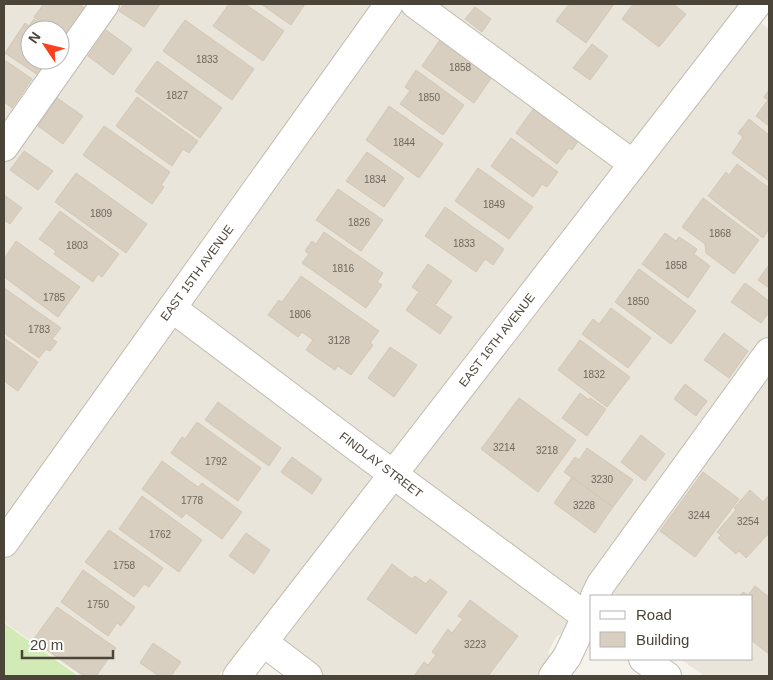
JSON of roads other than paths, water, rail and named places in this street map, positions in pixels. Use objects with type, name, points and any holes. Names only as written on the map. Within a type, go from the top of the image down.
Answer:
[{"type":"street","points":[[4,147],[105,4]]},
{"type":"street","name":"EAST 15TH AVENUE","points":[[4,543],[390,4]]},
{"type":"street","points":[[415,4],[633,164]]},
{"type":"street","name":"EAST 16TH AVENUE","points":[[237,676],[757,4]]},
{"type":"street","name":"FINDLAY STREET","points":[[172,308],[393,474],[590,608]]},
{"type":"street","points":[[597,595],[601,584],[765,366]]},
{"type":"street","points":[[553,676],[567,657],[590,611]]},
{"type":"street","points":[[263,642],[308,676]]},
{"type":"street","points":[[644,660],[666,676]]}]
